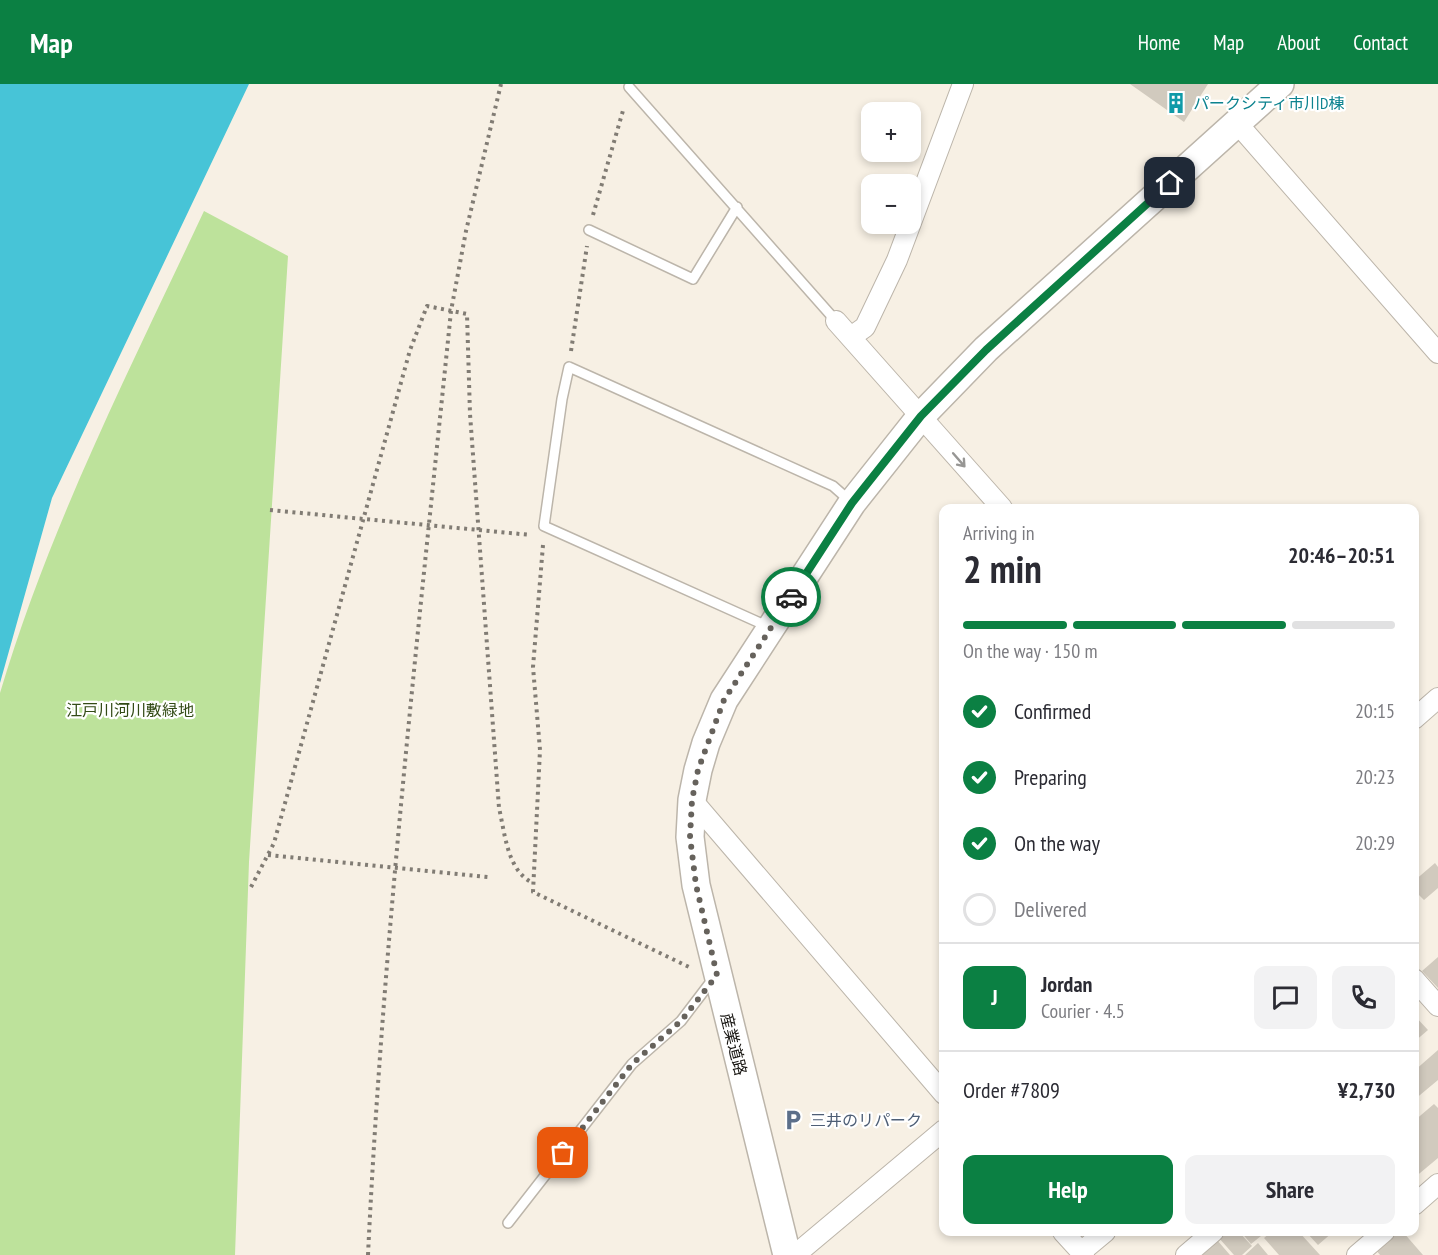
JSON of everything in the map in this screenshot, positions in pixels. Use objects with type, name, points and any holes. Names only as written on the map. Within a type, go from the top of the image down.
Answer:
[{"type":"main road","name":"産業道路","points":[[787,1255],[709,984],[690,837],[692,800],[698,770],[706,743],[724,700],[852,503],[921,416],[986,350],[1280,84]]},
{"type":"street","points":[[851,337],[865,327],[897,260],[963,84]]},
{"type":"street","points":[[1237,123],[1438,352]]},
{"type":"street","points":[[836,321],[998,504]]},
{"type":"street","points":[[1419,715],[1438,698]]},
{"type":"street","points":[[692,800],[939,1088]]},
{"type":"street","points":[[1419,985],[1438,1006]]},
{"type":"street","points":[[795,1255],[939,1134]]},
{"type":"street","points":[[1419,1201],[1438,1184]]},
{"type":"street","points":[[1067,1236],[1082,1253],[1101,1236]]},
{"type":"street","points":[[1186,1255],[1208,1236]]},
{"type":"street","points":[[1357,1255],[1379,1236]]},
{"type":"lane","points":[[629,87],[836,321]]},
{"type":"lane","points":[[590,230],[693,279],[736,207]]},
{"type":"lane","points":[[771,628],[544,531],[562,399],[569,367],[833,486],[852,503]]},
{"type":"lane","points":[[508,1223],[632,1064],[681,1021],[709,984]]},
{"type":"path","points":[[368,1255],[394,868],[452,311],[466,231],[501,84]]},
{"type":"path","points":[[250,888],[274,843],[410,350],[427,306],[467,314],[470,414],[499,808],[512,860],[526,880],[533,883]]},
{"type":"path","points":[[270,510],[479,530],[544,531],[533,667],[540,750],[533,891],[699,972],[709,984]]},
{"type":"path","points":[[268,855],[488,877]]},
{"type":"green space","name":"江戸川河川敷緑地","points":[[204,211],[288,256],[249,862],[235,1255],[0,1255],[0,693],[20,631],[67,508]]},
{"type":"water","points":[[0,84],[249,84],[52,498],[0,683]]},
{"type":"building","name":"パークシティ市川D棟","points":[[1130,84],[1208,84],[1184,122]]},
{"type":"building","points":[[1435,863],[1438,867],[1438,888],[1424,900],[1419,895],[1419,877]]},
{"type":"building","points":[[1438,957],[1438,988],[1422,971]]},
{"type":"building","points":[[1419,1020],[1428,1030],[1419,1038]]},
{"type":"building","points":[[1438,1050],[1438,1080],[1419,1096],[1419,1067]]},
{"type":"building","points":[[1434,1104],[1438,1108],[1438,1158],[1419,1174],[1419,1117]]},
{"type":"building","points":[[1243,1236],[1252,1246],[1242,1255],[1234,1255],[1219,1238]]},
{"type":"building","points":[[1244,1236],[1261,1236],[1251,1244]]},
{"type":"building","points":[[1266,1236],[1303,1236],[1320,1255],[1279,1255],[1264,1238]]},
{"type":"building","points":[[1310,1236],[1328,1236],[1318,1245]]},
{"type":"building","points":[[1392,1236],[1406,1236],[1423,1255],[1380,1255],[1376,1250]]},
{"type":"building","points":[[1217,1240],[1230,1255],[1203,1255],[1202,1253]]},
{"type":"building","points":[[1258,1243],[1268,1255],[1245,1255]]},
{"type":"way so far","points":[[563,1153],[632,1064],[681,1021],[717,975],[696,885],[690,837],[692,800],[706,743],[724,700],[791,597]]},
{"type":"place","name":"パークシティ市川D棟","points":[[1176,103]]},
{"type":"place","name":"三井のリパーク","points":[[793,1120]]},
{"type":"route","points":[[791,597],[852,503],[921,416],[986,350],[1170,183]]}]
